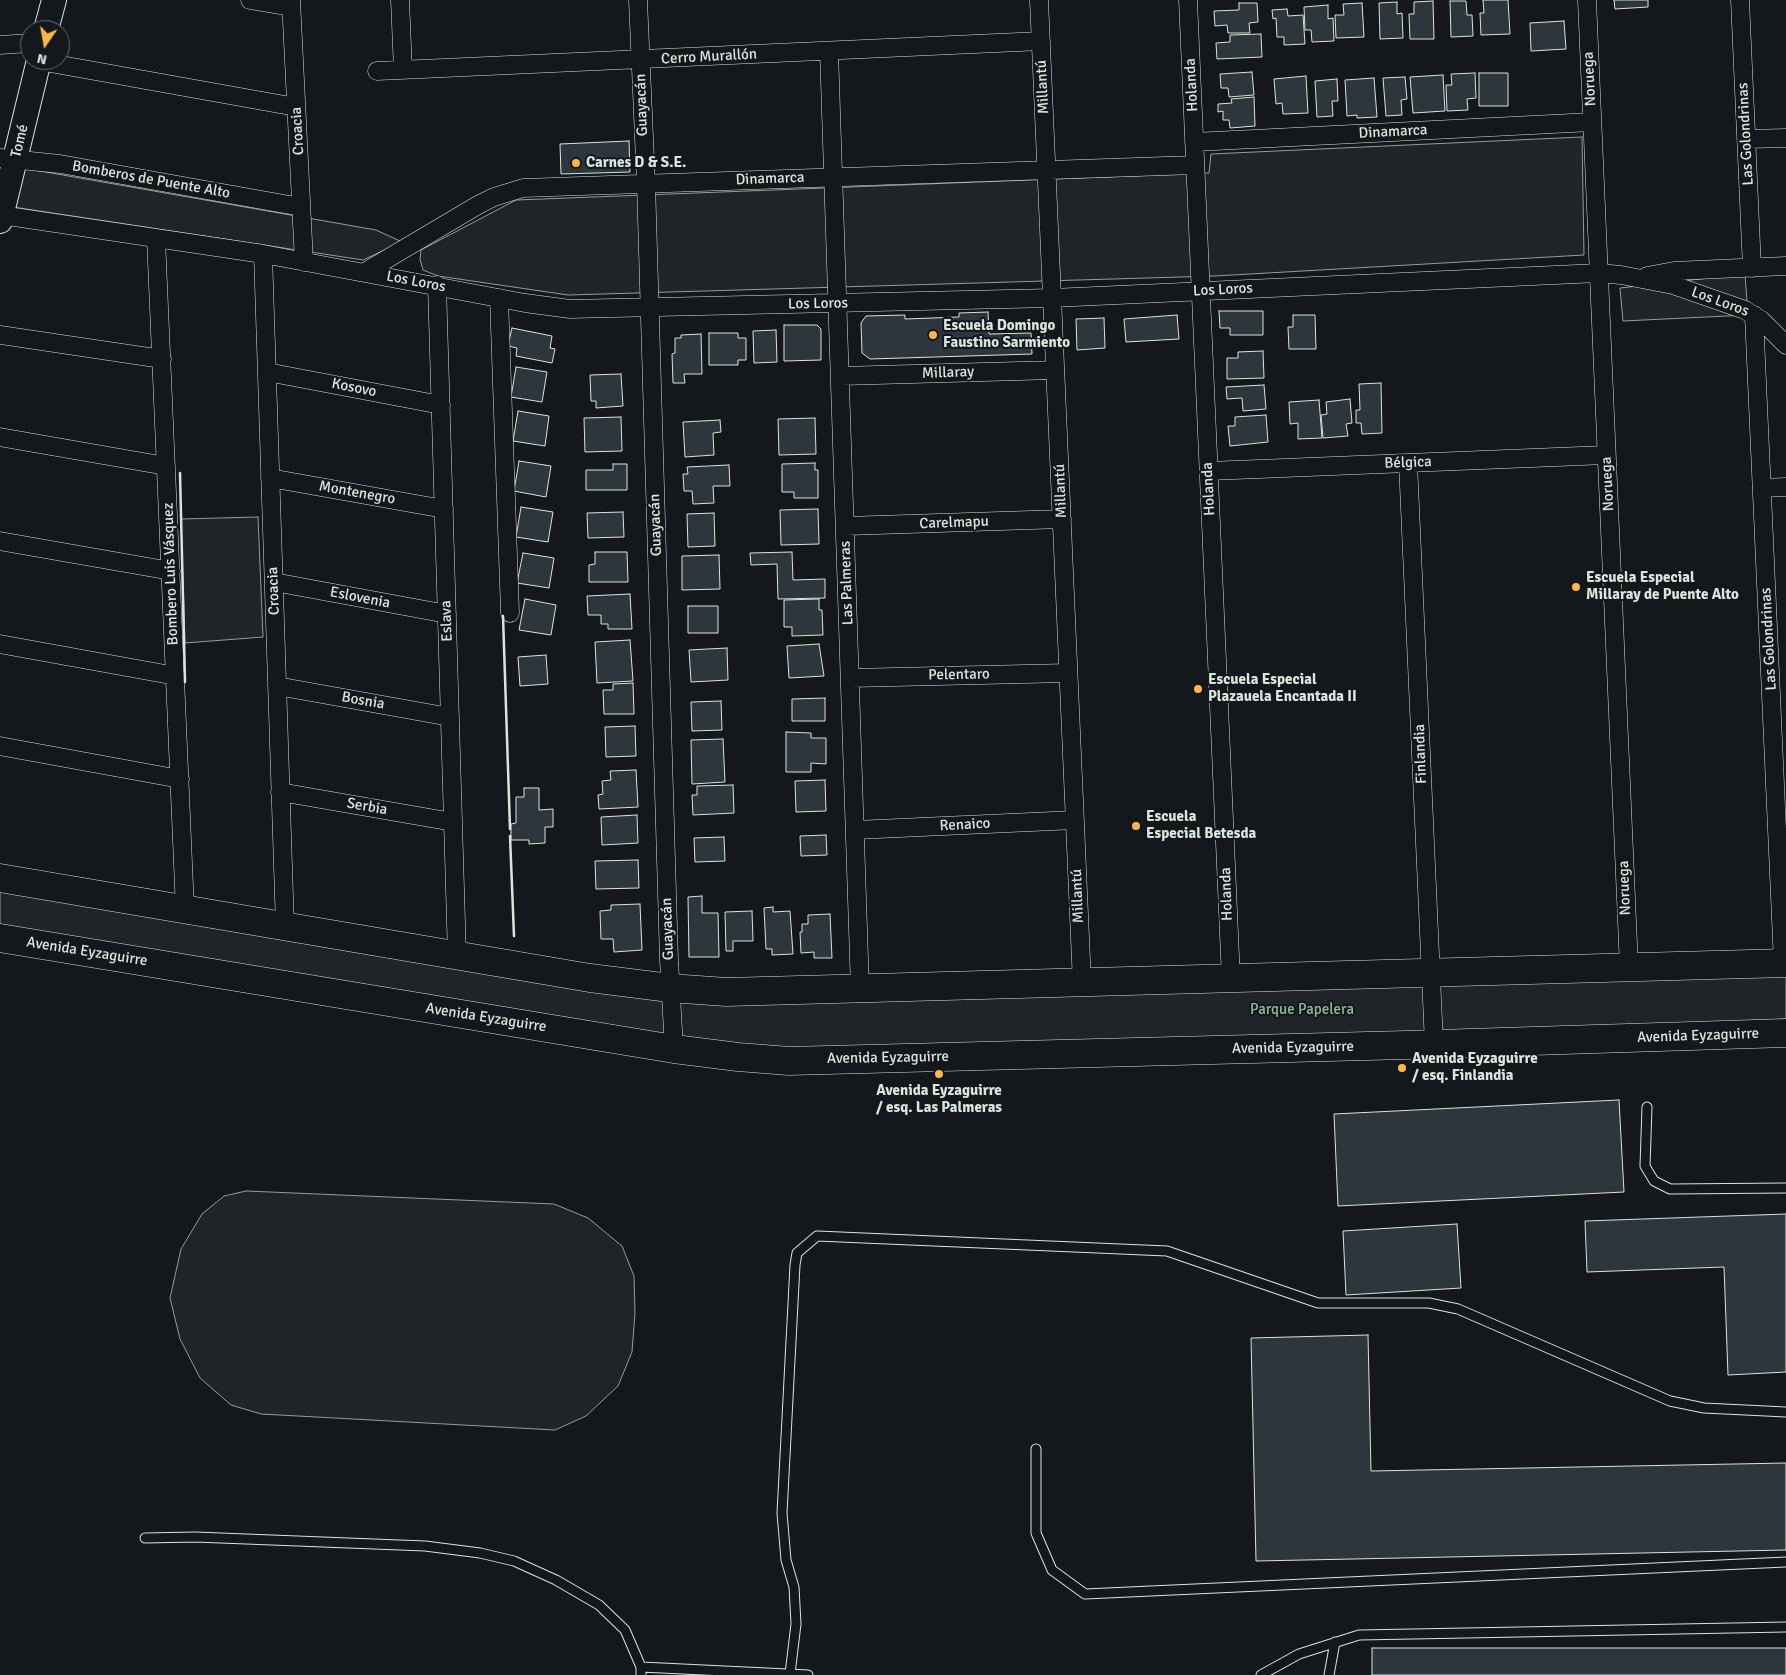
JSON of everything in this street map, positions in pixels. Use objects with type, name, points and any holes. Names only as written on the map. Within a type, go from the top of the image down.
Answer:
[{"type":"main road","points":[[0,878],[590,978],[670,988],[759,992],[1785,963]]},
{"type":"main road","name":"Avenida Eyzaguirre","points":[[0,938],[738,1058],[789,1060],[1786,1033]]},
{"type":"street","points":[[49,20],[54,0]]},
{"type":"street","points":[[250,0],[291,4]]},
{"type":"street","points":[[400,0],[403,70]]},
{"type":"street","name":"Guayacán","points":[[638,0],[646,183],[670,988],[674,1049]]},
{"type":"street","name":"Millantú","points":[[1039,0],[1082,983]]},
{"type":"street","name":"Holanda","points":[[1188,0],[1231,979]]},
{"type":"street","name":"Noruega","points":[[1587,0],[1629,968]]},
{"type":"street","name":"Las Golondrinas","points":[[1740,0],[1752,268]]},
{"type":"street","name":"Croacia","points":[[291,4],[304,262]]},
{"type":"street","name":"Cerro Murallón","points":[[377,71],[1041,41]]},
{"type":"street","points":[[0,45],[20,51]]},
{"type":"street","name":"Las Palmeras","points":[[829,51],[835,177],[860,989]]},
{"type":"street","points":[[70,62],[296,107]]},
{"type":"street","name":"Tomé","points":[[0,217],[7,159],[32,70]]},
{"type":"street","name":"Dinamarca","points":[[1194,142],[1592,122]]},
{"type":"street","points":[[1746,139],[1786,138]]},
{"type":"street","name":"Bomberos de Puente Alto","points":[[7,159],[60,164],[302,207]]},
{"type":"street","name":"Dinamarca","points":[[366,272],[478,205],[510,191],[536,187],[1195,165]]},
{"type":"street","name":"Los Loros","points":[[0,217],[263,254],[499,298],[570,309],[1052,298],[1598,273],[1643,278],[1673,285],[1754,315],[1786,345]]},
{"type":"street","name":"Bombero Luis Vásquez","points":[[156,238],[185,910]]},
{"type":"street","name":"Croacia","points":[[263,254],[285,927]]},
{"type":"street","name":"Los Loros","points":[[1643,278],[1674,271],[1786,266]]},
{"type":"street","name":"Eslava","points":[[437,285],[457,956]]},
{"type":"street","points":[[499,298],[510,613]]},
{"type":"street","name":"Las Golondrinas","points":[[1754,315],[1782,825],[1785,963]]},
{"type":"street","points":[[0,335],[162,360]]},
{"type":"street","name":"Millaray","points":[[841,376],[1055,370]]},
{"type":"street","name":"Kosovo","points":[[267,372],[440,405]]},
{"type":"street","points":[[0,437],[166,466]]},
{"type":"street","name":"Bélgica","points":[[1209,470],[1606,455]]},
{"type":"street","name":"Finlandia","points":[[1408,463],[1434,1044]]},
{"type":"street","name":"Montenegro","points":[[270,478],[444,508]]},
{"type":"street","points":[[1762,488],[1786,487]]},
{"type":"street","name":"Carelmapu","points":[[846,526],[1062,519]]},
{"type":"street","points":[[0,541],[171,571]]},
{"type":"street","name":"Eslovenia","points":[[274,582],[447,614]]},
{"type":"street","points":[[0,644],[176,676]]},
{"type":"street","name":"Pelentaro","points":[[850,678],[1068,673]]},
{"type":"street","name":"Bosnia","points":[[277,686],[450,716]]},
{"type":"street","points":[[0,746],[180,779]]},
{"type":"street","name":"Serbia","points":[[280,792],[453,822]]},
{"type":"street","name":"Renaico","points":[[855,830],[1075,820]]},
{"type":"lane","points":[[1647,1107],[1645,1166],[1654,1180],[1670,1189],[1786,1188]]},
{"type":"lane","points":[[790,1674],[796,1624],[794,1587],[786,1560],[782,1513],[795,1275],[797,1253],[817,1236],[1166,1251],[1318,1303],[1430,1303],[1458,1309],[1670,1401],[1704,1408],[1786,1412]]},
{"type":"lane","points":[[1036,1449],[1036,1533],[1052,1570],[1085,1594],[1786,1562]]},
{"type":"lane","points":[[145,1538],[194,1536],[425,1546],[480,1553],[514,1561],[556,1580],[599,1605],[625,1630],[641,1671],[808,1675]]},
{"type":"lane","points":[[1261,1675],[1299,1654],[1359,1635],[1786,1627]]},
{"type":"lane","points":[[1329,1675],[1335,1642]]},
{"type":"green space","points":[[1582,137],[1584,255],[1215,276],[568,295],[438,276],[423,270],[420,259],[421,250],[516,200],[1209,173],[1211,154]]},
{"type":"green space","points":[[0,164],[376,230],[402,242],[363,260],[0,205]]},
{"type":"green space","points":[[1745,274],[1748,315],[1623,321],[1620,288]]},
{"type":"green space","points":[[258,517],[263,637],[185,643],[181,519]]},
{"type":"green space","name":"Parque Papelera","points":[[0,886],[635,993],[1786,972],[1786,1019],[1370,1037],[784,1049],[703,1041],[0,929]]},
{"type":"green space","points":[[246,1191],[554,1204],[588,1218],[622,1246],[634,1276],[635,1313],[632,1352],[618,1386],[586,1416],[555,1430],[261,1414],[231,1405],[200,1378],[180,1339],[170,1298],[181,1249],[202,1214],[224,1196]]},
{"type":"building","points":[[1483,0],[1508,0],[1510,34],[1481,35],[1480,13],[1484,13]]},
{"type":"building","points":[[1614,0],[1648,0],[1648,7],[1615,9]]},
{"type":"building","points":[[1433,1],[1434,39],[1410,39],[1409,14],[1414,14],[1414,2]]},
{"type":"building","points":[[1450,1],[1466,1],[1467,15],[1472,15],[1473,36],[1451,37]]},
{"type":"building","points":[[1397,2],[1397,14],[1402,13],[1403,38],[1380,39],[1379,3]]},
{"type":"building","points":[[1239,3],[1257,3],[1258,22],[1249,23],[1250,33],[1228,33],[1227,25],[1215,26],[1214,11],[1239,10]]},
{"type":"building","points":[[1362,3],[1364,37],[1336,38],[1335,15],[1344,15],[1343,4]]},
{"type":"building","points":[[1328,5],[1328,19],[1333,18],[1334,41],[1312,42],[1311,30],[1305,30],[1304,7]]},
{"type":"building","points":[[1287,9],[1288,16],[1303,15],[1305,44],[1284,45],[1284,37],[1277,37],[1276,18],[1273,19],[1272,10]]},
{"type":"building","points":[[1564,21],[1566,49],[1531,51],[1530,23]]},
{"type":"building","points":[[1261,34],[1262,57],[1217,59],[1216,43],[1230,42],[1230,35]]},
{"type":"building","points":[[1252,72],[1254,95],[1229,97],[1228,88],[1221,88],[1220,74]]},
{"type":"building","points":[[1475,73],[1476,98],[1467,99],[1468,110],[1447,111],[1446,85],[1452,85],[1451,74]]},
{"type":"building","points":[[1479,73],[1508,73],[1508,106],[1479,106]]},
{"type":"building","points":[[1443,75],[1445,111],[1413,113],[1410,77]]},
{"type":"building","points":[[1306,76],[1308,113],[1283,114],[1282,103],[1276,104],[1274,79]]},
{"type":"building","points":[[1405,77],[1407,99],[1401,100],[1402,115],[1386,116],[1383,78]]},
{"type":"building","points":[[1374,78],[1377,117],[1357,118],[1357,115],[1347,116],[1345,80]]},
{"type":"building","points":[[1337,79],[1338,101],[1332,101],[1333,116],[1317,117],[1315,81]]},
{"type":"building","points":[[1254,97],[1255,126],[1230,128],[1229,120],[1223,120],[1223,111],[1218,112],[1218,104],[1232,103],[1231,99]]},
{"type":"building","points":[[629,141],[630,172],[561,174],[560,144]]},
{"type":"building","points":[[1219,311],[1263,311],[1263,335],[1230,335],[1230,328],[1220,328]]},
{"type":"building","points":[[988,312],[989,334],[1031,333],[1032,354],[870,359],[862,353],[861,323],[866,316],[905,315],[905,319],[959,317],[959,313]]},
{"type":"building","points":[[1177,315],[1179,339],[1126,342],[1124,319]]},
{"type":"building","points":[[1293,315],[1315,315],[1316,349],[1289,349],[1288,327],[1293,327]]},
{"type":"building","points":[[1104,318],[1105,348],[1077,350],[1076,319]]},
{"type":"building","points":[[784,325],[817,325],[821,329],[821,360],[784,361]]},
{"type":"building","points":[[512,328],[552,336],[550,348],[555,349],[552,363],[516,356],[517,348],[508,346]]},
{"type":"building","points":[[776,330],[777,362],[754,363],[753,331]]},
{"type":"building","points":[[709,333],[738,333],[738,338],[746,338],[746,360],[738,360],[738,365],[709,365]]},
{"type":"building","points":[[701,334],[702,374],[684,374],[685,383],[673,383],[672,354],[675,353],[675,338],[681,338],[681,335]]},
{"type":"building","points":[[1263,351],[1264,378],[1227,379],[1227,358],[1238,358],[1238,352]]},
{"type":"building","points":[[516,367],[547,372],[542,402],[511,397]]},
{"type":"building","points":[[621,374],[623,406],[596,408],[596,401],[591,401],[590,375]]},
{"type":"building","points":[[1381,383],[1382,433],[1362,434],[1361,423],[1356,423],[1356,410],[1360,410],[1359,384]]},
{"type":"building","points":[[1264,385],[1266,409],[1243,411],[1242,398],[1227,399],[1226,387]]},
{"type":"building","points":[[1350,399],[1352,423],[1346,424],[1348,436],[1323,438],[1321,415],[1327,414],[1326,402]]},
{"type":"building","points":[[1319,400],[1322,438],[1298,439],[1298,423],[1290,424],[1289,402]]},
{"type":"building","points":[[518,411],[549,416],[545,446],[513,441]]},
{"type":"building","points":[[1266,415],[1268,442],[1230,446],[1228,426],[1235,426],[1235,417]]},
{"type":"building","points":[[621,417],[622,451],[585,452],[584,418]]},
{"type":"building","points":[[815,418],[816,454],[779,455],[778,419]]},
{"type":"building","points":[[720,420],[721,432],[713,433],[714,455],[685,457],[683,422]]},
{"type":"building","points":[[519,461],[551,466],[546,497],[514,491]]},
{"type":"building","points":[[815,463],[815,470],[818,470],[818,498],[794,498],[794,492],[782,492],[782,464]]},
{"type":"building","points":[[613,464],[627,464],[627,490],[586,490],[586,470],[613,470]]},
{"type":"building","points":[[729,465],[730,486],[713,486],[714,503],[693,504],[692,491],[684,491],[683,474],[688,474],[687,467]]},
{"type":"building","points":[[521,507],[553,512],[548,542],[516,537]]},
{"type":"building","points":[[818,509],[819,544],[781,545],[780,510]]},
{"type":"building","points":[[623,512],[624,537],[588,538],[587,513]]},
{"type":"building","points":[[714,513],[715,546],[688,547],[687,514]]},
{"type":"building","points":[[595,552],[627,552],[628,582],[589,582],[589,565],[595,564]]},
{"type":"building","points":[[792,552],[793,580],[825,579],[825,598],[778,599],[777,564],[751,565],[750,553]]},
{"type":"building","points":[[523,553],[554,558],[549,588],[517,583]]},
{"type":"building","points":[[719,555],[720,589],[682,590],[682,556]]},
{"type":"building","points":[[630,594],[632,629],[608,629],[608,624],[601,624],[601,615],[588,615],[587,596]]},
{"type":"building","points":[[525,599],[556,605],[551,635],[519,630]]},
{"type":"building","points":[[819,599],[819,610],[822,610],[823,635],[792,636],[792,627],[784,627],[784,600]]},
{"type":"building","points":[[688,606],[718,606],[718,633],[688,633]]},
{"type":"building","points":[[630,640],[633,681],[597,683],[595,642]]},
{"type":"building","points":[[819,644],[824,676],[789,678],[787,646]]},
{"type":"building","points":[[727,648],[728,680],[691,682],[689,650]]},
{"type":"building","points":[[546,655],[548,684],[520,686],[518,657]]},
{"type":"building","points":[[633,683],[634,714],[604,714],[603,690],[613,690],[613,684]]},
{"type":"building","points":[[825,698],[825,721],[792,721],[792,699]]},
{"type":"building","points":[[721,701],[722,730],[692,731],[691,702]]},
{"type":"building","points":[[635,726],[636,756],[606,757],[605,727]]},
{"type":"building","points":[[786,732],[811,733],[811,738],[826,738],[826,764],[811,763],[811,772],[786,772]]},
{"type":"building","points":[[723,739],[725,782],[692,784],[691,740]]},
{"type":"building","points":[[636,770],[638,807],[599,809],[598,795],[603,794],[602,781],[611,780],[610,771]]},
{"type":"building","points":[[825,780],[826,811],[796,812],[795,781]]},
{"type":"building","points":[[733,785],[734,813],[693,815],[692,795],[697,795],[697,786]]},
{"type":"building","points":[[524,788],[539,788],[539,810],[553,809],[553,827],[545,827],[545,843],[529,844],[529,840],[511,840],[511,824],[516,823],[516,797],[524,797]]},
{"type":"building","points":[[637,815],[638,843],[602,845],[601,817]]},
{"type":"building","points":[[826,835],[827,855],[801,856],[800,836]]},
{"type":"building","points":[[724,837],[725,861],[695,862],[694,838]]},
{"type":"building","points":[[638,860],[639,888],[596,889],[595,861]]},
{"type":"building","points":[[702,896],[702,913],[718,913],[719,957],[689,957],[688,897]]},
{"type":"building","points":[[640,904],[642,950],[614,952],[613,939],[601,939],[600,911],[611,910],[611,905]]},
{"type":"building","points":[[773,907],[773,912],[790,911],[793,954],[772,955],[772,949],[766,949],[764,908]]},
{"type":"building","points":[[752,911],[753,941],[733,941],[733,951],[726,951],[725,912]]},
{"type":"building","points":[[830,914],[832,958],[814,958],[814,952],[801,953],[800,932],[802,932],[802,924],[808,924],[808,915]]},
{"type":"building","points":[[1619,1100],[1624,1192],[1338,1206],[1334,1114]]},
{"type":"building","points":[[1786,1214],[1786,1372],[1728,1375],[1724,1267],[1587,1272],[1585,1221]]},
{"type":"building","points":[[1457,1224],[1461,1288],[1346,1295],[1343,1231]]},
{"type":"building","points":[[1368,1335],[1371,1471],[1786,1463],[1786,1550],[1256,1561],[1251,1338]]},
{"type":"building","points":[[1372,1648],[1786,1648],[1786,1675],[1372,1675]]},
{"type":"wall","points":[[180,473],[185,682]]},
{"type":"wall","points":[[503,616],[510,829]]},
{"type":"wall","points":[[510,836],[514,936]]},
{"type":"place","name":"Carnes D & S.E.","points":[[576,163]]},
{"type":"place","name":"Escuela Domingo Faustino Sarmiento","points":[[933,335]]},
{"type":"place","name":"Escuela Especial Millaray de Puente Alto","points":[[1576,587]]},
{"type":"place","name":"Escuela Especial Plazauela Encantada II","points":[[1198,689]]},
{"type":"place","name":"Escuela Especial Betesda","points":[[1136,826]]},
{"type":"place","name":"Avenida Eyzaguirre / esq. Finlandia","points":[[1402,1068]]},
{"type":"place","name":"Avenida Eyzaguirre / esq. Las Palmeras","points":[[939,1074]]}]
